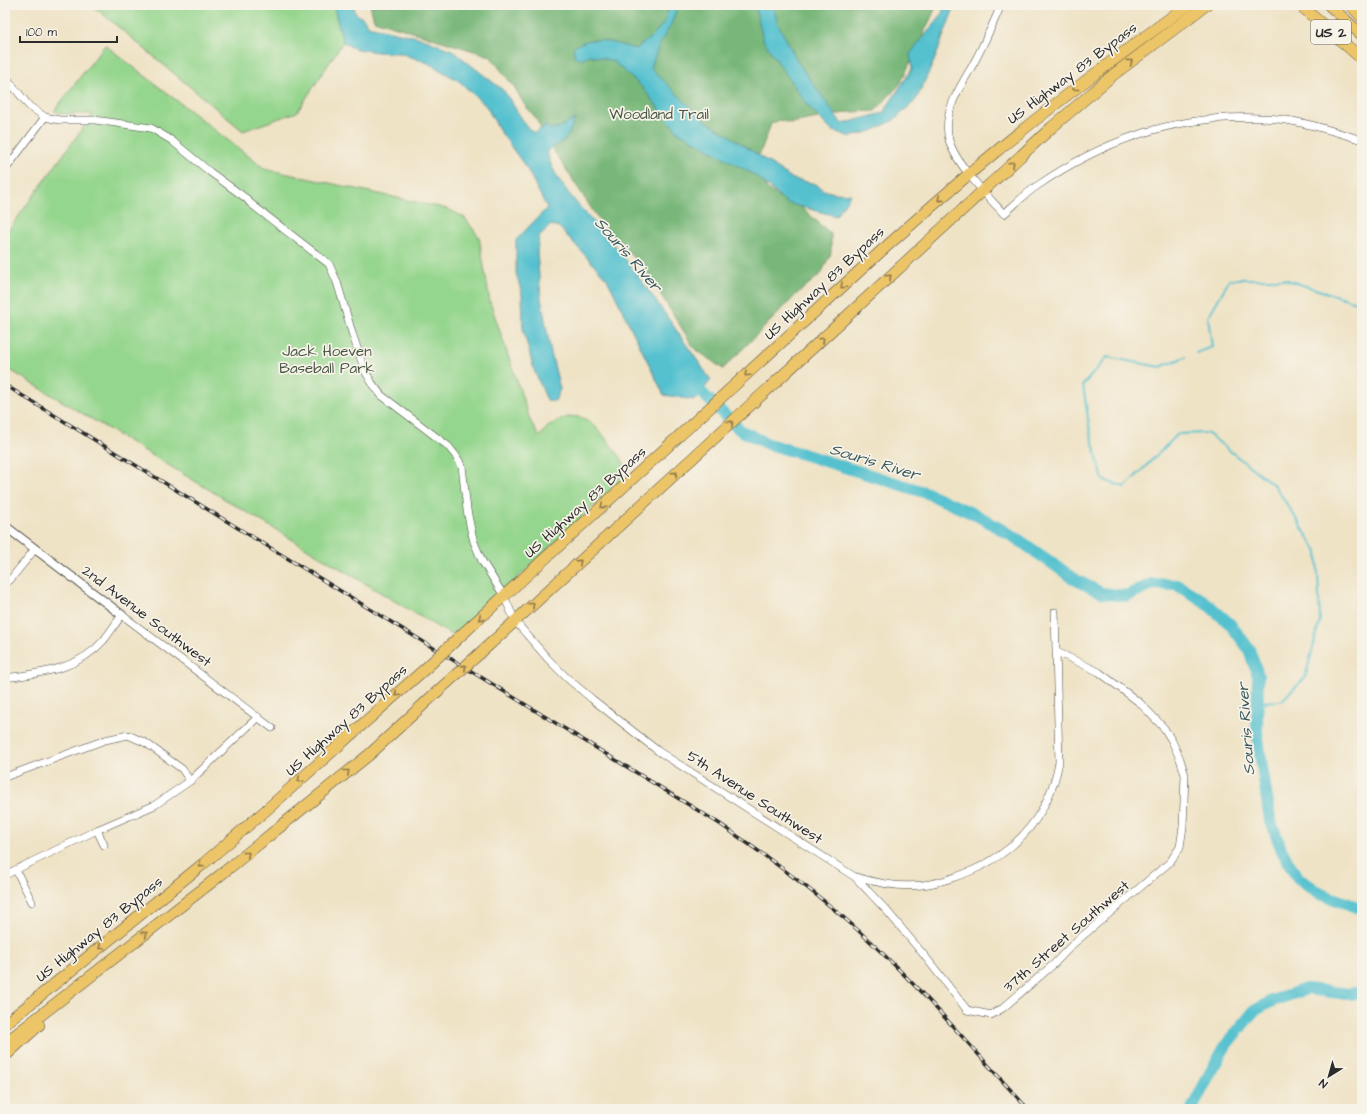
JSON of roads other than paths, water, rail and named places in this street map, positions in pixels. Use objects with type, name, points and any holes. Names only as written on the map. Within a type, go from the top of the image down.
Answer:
[{"type":"highway","name":"US Highway 83 Bypass","points":[[7,1021],[166,894],[259,816],[426,668],[878,254],[969,174],[1106,64],[1188,5]]},
{"type":"highway","name":"US Highway 83 Bypass","points":[[5,1043],[207,886],[370,754],[1051,128],[1104,82],[1206,5]]},
{"type":"highway","name":"US 2","points":[[1300,5],[1362,60]]},
{"type":"highway","points":[[1329,5],[1362,35]]},
{"type":"highway","name":"US 2","points":[[1350,5],[1362,17]]},
{"type":"highway","points":[[5,1056],[46,1018],[69,992]]},
{"type":"street","points":[[1001,5],[978,57],[955,96],[950,108],[948,119],[949,141],[957,157],[983,191],[1004,214],[1035,187],[1084,157],[1102,148],[1138,134],[1174,124],[1209,118],[1243,117],[1286,120],[1334,131],[1362,140]]},
{"type":"street","points":[[5,76],[29,106],[45,116],[59,120],[95,120],[151,128],[174,142],[210,172],[247,199],[250,204],[329,264],[337,282],[353,336],[372,383],[381,395],[448,446],[462,466],[467,510],[474,542],[482,561],[504,596],[514,621]]},
{"type":"street","points":[[5,170],[45,116]]},
{"type":"street","name":"2nd Avenue Southwest","points":[[5,526],[272,728]]},
{"type":"street","points":[[5,583],[10,580],[35,549]]},
{"type":"street","points":[[855,877],[878,883],[922,885],[969,872],[992,861],[1010,848],[1025,833],[1039,815],[1048,799],[1055,781],[1059,762],[1055,612]]},
{"type":"street","points":[[5,678],[63,668],[80,659],[93,650],[103,640],[122,615]]},
{"type":"street","name":"5th Avenue Southwest","points":[[514,621],[567,678],[658,751],[855,877],[887,911],[967,1010]]},
{"type":"street","name":"37th Street Southwest","points":[[967,1010],[991,1015],[1003,1008],[1054,964],[1079,939],[1164,867],[1180,847],[1183,827],[1185,775],[1180,759],[1164,728],[1140,703],[1099,672],[1057,652]]},
{"type":"street","points":[[5,875],[98,830],[155,805],[190,781],[258,717]]},
{"type":"street","points":[[5,777],[105,740],[128,735],[146,743],[182,769],[190,781]]},
{"type":"street","points":[[98,830],[104,845]]},
{"type":"street","points":[[16,870],[32,902]]},
{"type":"water","points":[[333,5],[354,5],[355,13],[364,19],[368,26],[417,37],[452,50],[504,91],[528,128],[534,133],[546,126],[550,129],[558,128],[575,119],[566,138],[547,152],[552,166],[559,180],[569,194],[614,244],[657,302],[711,380],[695,400],[664,395],[607,279],[559,227],[551,225],[539,236],[537,253],[541,298],[551,353],[560,389],[555,401],[547,400],[534,370],[523,329],[522,294],[516,273],[516,240],[547,208],[527,169],[500,131],[486,106],[459,81],[428,63],[400,53],[377,52],[351,47],[343,42]]},
{"type":"water","points":[[669,5],[680,5],[677,8],[671,25],[659,45],[651,68],[701,118],[793,179],[816,184],[823,190],[834,193],[851,194],[836,216],[787,203],[756,176],[677,131],[642,87],[613,61],[589,55],[581,59],[575,57],[573,47],[591,40],[636,49],[652,36],[665,22]]},
{"type":"water","points":[[755,5],[773,5],[778,24],[799,64],[842,124],[883,113],[912,69],[910,54],[942,14],[944,5],[955,5],[934,61],[916,100],[894,120],[872,131],[850,137],[831,130],[807,105],[763,40]]},
{"type":"waterway","points":[[1196,353],[1212,347],[1208,317],[1230,279],[1284,279],[1362,304]]},
{"type":"waterway","points":[[1185,357],[1160,367],[1107,357],[1083,385],[1090,432],[1103,480],[1125,487],[1178,434],[1207,433],[1275,486],[1317,551],[1320,620],[1305,678],[1281,701],[1258,702]]},
{"type":"waterway","name":"Souris River","points":[[693,379],[700,391],[740,430],[768,444],[927,493],[978,516],[1016,538],[1076,580],[1102,593],[1126,596],[1152,584],[1177,585],[1204,601],[1230,624],[1249,649],[1258,676],[1257,731],[1270,819],[1282,851],[1297,877],[1321,894],[1362,909]]},
{"type":"waterway","name":"Souris River","points":[[1192,1109],[1226,1045],[1254,1011],[1272,1001],[1306,989],[1349,994],[1362,992]]},
{"type":"railway","points":[[5,385],[720,824],[754,847],[819,897],[874,945],[897,967],[1028,1109]]},
{"type":"park label","name":"Woodland Trail","points":[[659,114]]},
{"type":"park label","name":"Jack Hoeven Baseball Park","points":[[327,360]]}]
